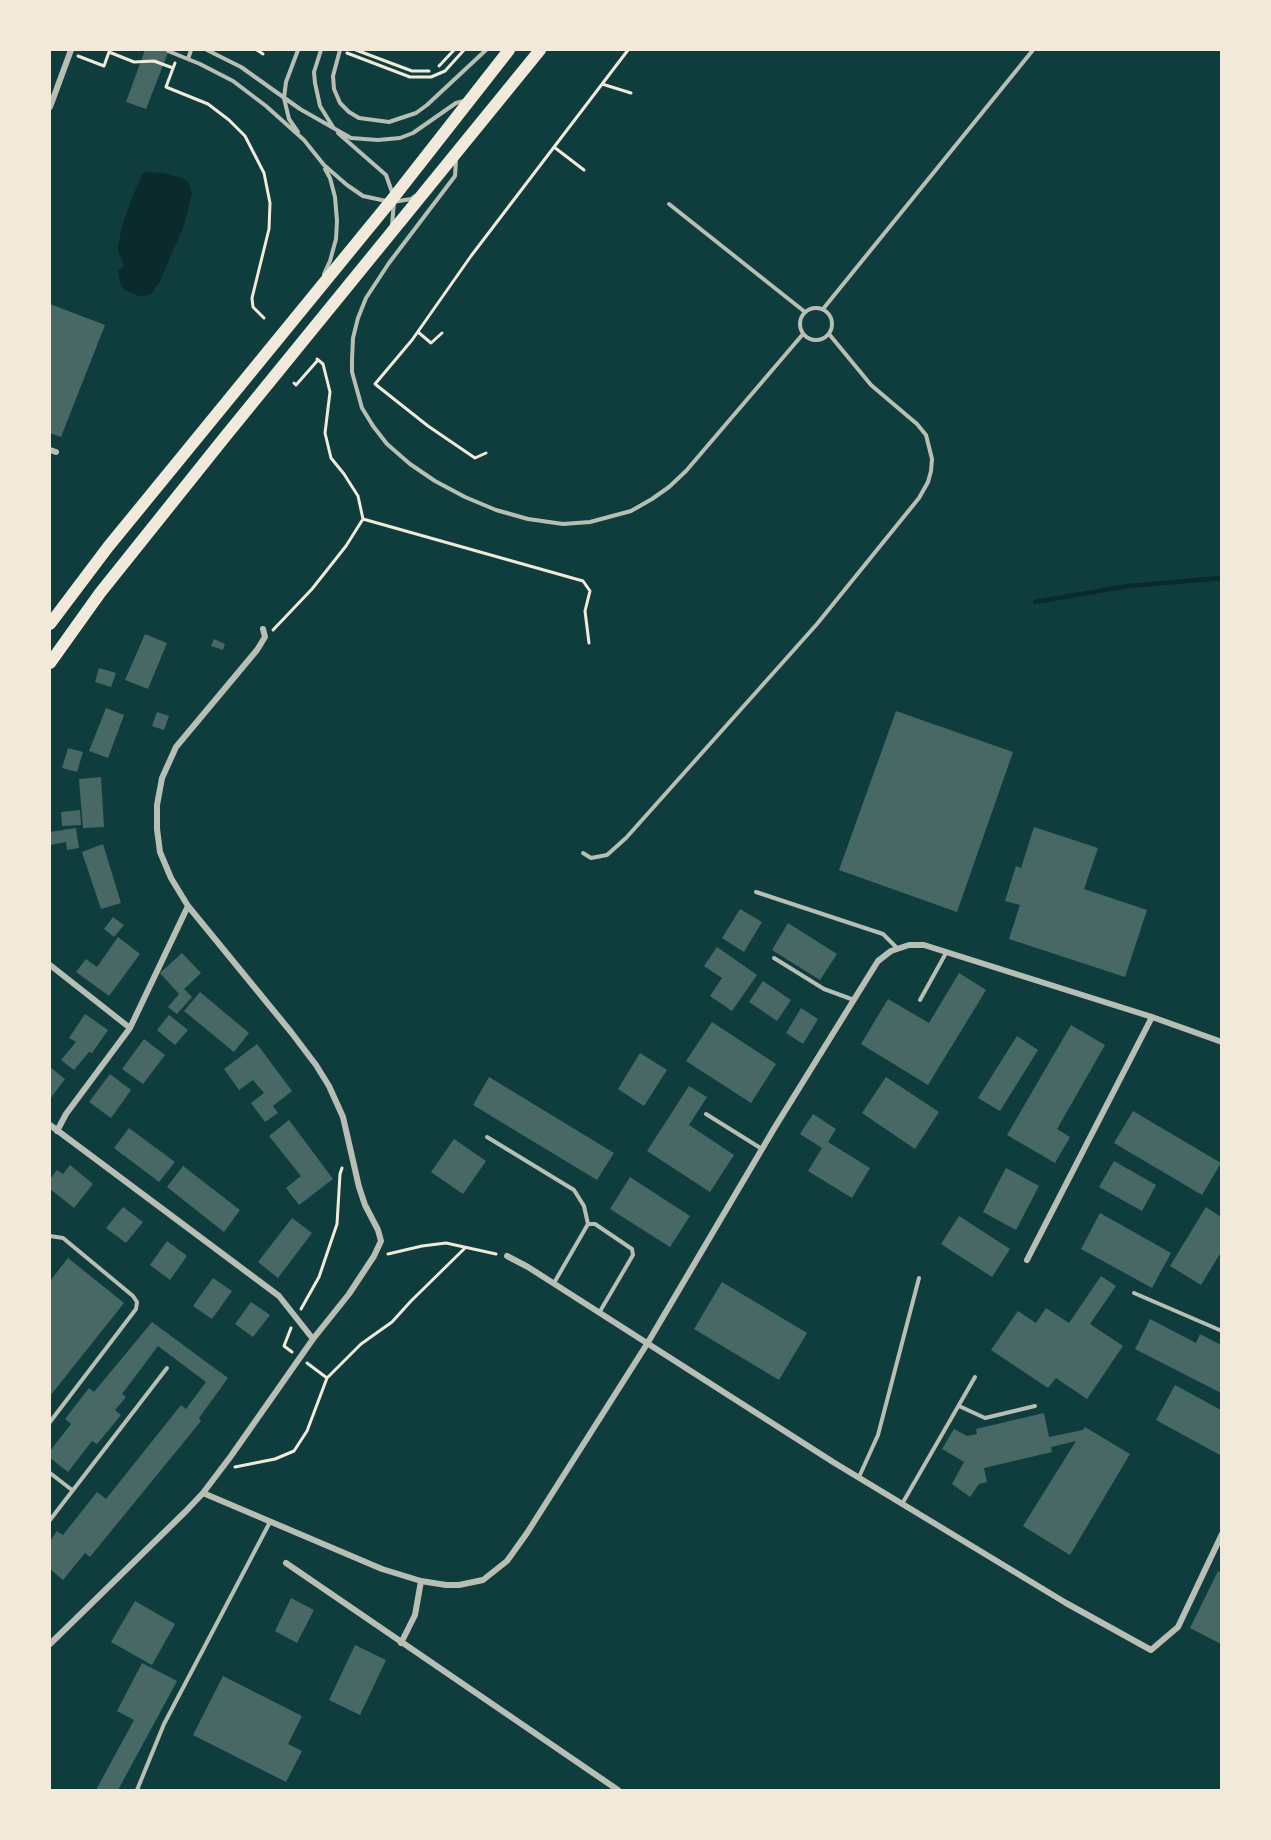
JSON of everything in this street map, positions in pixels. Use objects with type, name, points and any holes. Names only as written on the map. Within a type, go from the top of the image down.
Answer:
[{"type":"main road","points":[[50,624],[108,547],[392,200],[509,50]]},
{"type":"main road","points":[[50,663],[100,593],[540,50]]},
{"type":"street","points":[[50,107],[70,51]]},
{"type":"street","points":[[50,1644],[203,1493],[313,1339],[349,1293],[374,1256],[381,1241],[365,1205],[343,1117],[329,1086],[316,1065],[188,906],[171,878],[160,852],[157,805],[162,778],[176,747],[257,650],[265,637],[263,629]]},
{"type":"street","points":[[57,1131],[66,1114],[129,1028],[188,906]]},
{"type":"street","points":[[203,1493],[382,1569],[421,1581],[446,1585],[483,1580],[507,1561],[527,1533],[647,1344],[762,1149],[854,1000],[878,962],[891,951],[909,945],[924,945],[1152,1017],[1221,1042]]},
{"type":"street","points":[[50,965],[129,1028]]},
{"type":"street","points":[[1027,1260],[1152,1017]]},
{"type":"street","points":[[50,1125],[279,1296],[313,1339]]},
{"type":"street","points":[[507,1256],[554,1283],[902,1504],[1066,1603],[1151,1650],[1178,1627],[1221,1534]]},
{"type":"street","points":[[286,1563],[618,1791]]},
{"type":"street","points":[[400,1643],[415,1616],[421,1581]]},
{"type":"lane","points":[[188,59],[192,50]]},
{"type":"lane","points":[[207,50],[241,67],[284,98],[351,138],[364,140],[400,138],[413,134],[456,103],[472,98]]},
{"type":"lane","points":[[298,50],[286,82],[284,98],[289,119],[324,165],[346,185],[363,196],[378,201],[411,199],[427,188]]},
{"type":"lane","points":[[321,50],[314,72],[320,106],[334,129],[386,175],[392,200],[392,226],[387,238]]},
{"type":"lane","points":[[338,50],[333,76],[334,89],[340,103],[359,118],[389,122],[416,113],[427,105],[486,50]]},
{"type":"lane","points":[[824,309],[1033,50]]},
{"type":"lane","points":[[168,51],[220,74],[243,88],[304,140]]},
{"type":"lane","points":[[456,152],[455,176],[375,282],[366,298],[353,338],[352,372],[362,408],[387,444],[435,481],[465,497],[496,510],[528,519],[563,524],[590,522],[631,511],[660,493],[686,471],[803,334]]},
{"type":"lane","points":[[318,289],[330,261],[336,239],[337,221],[335,197],[324,165]]},
{"type":"lane","points":[[669,204],[806,312]]},
{"type":"lane","points":[[813,308],[824,309],[830,314],[832,327],[829,334],[820,340],[813,340],[803,334],[800,321],[806,312],[813,308]]},
{"type":"lane","points":[[583,853],[591,858],[607,855],[626,838],[817,624],[919,498],[928,482],[932,471],[932,459],[926,435],[917,424],[871,385],[829,334]]},
{"type":"lane","points":[[756,892],[883,934],[898,949]]},
{"type":"lane","points":[[920,1000],[947,952]]},
{"type":"lane","points":[[774,958],[824,989],[854,1000]]},
{"type":"lane","points":[[706,1114],[762,1149]]},
{"type":"lane","points":[[487,1137],[574,1190],[584,1206],[588,1224],[554,1283]]},
{"type":"lane","points":[[588,1224],[596,1224],[632,1249],[633,1255],[598,1313]]},
{"type":"lane","points":[[50,1236],[63,1238],[134,1296],[137,1302],[136,1309],[50,1422]]},
{"type":"lane","points":[[858,1477],[878,1435],[919,1278]]},
{"type":"lane","points":[[1134,1293],[1221,1331]]},
{"type":"lane","points":[[50,1520],[167,1368]]},
{"type":"lane","points":[[902,1504],[975,1377]]},
{"type":"lane","points":[[959,1406],[985,1418],[1035,1406]]},
{"type":"lane","points":[[50,1473],[72,1490]]},
{"type":"lane","points":[[137,1791],[164,1724],[270,1522]]},
{"type":"path","points":[[257,50],[263,54]]},
{"type":"path","points":[[338,50],[417,78],[445,71],[463,50]]},
{"type":"path","points":[[356,50],[416,72],[429,71]]},
{"type":"path","points":[[439,66],[454,50]]},
{"type":"path","points":[[486,453],[475,458],[428,426],[375,384],[418,332],[471,256],[628,50]]},
{"type":"path","points":[[70,51],[104,66],[109,51],[134,62],[154,61],[173,68]]},
{"type":"path","points":[[178,55],[166,87],[208,105],[230,120],[245,136],[264,173],[270,203],[269,229],[252,298],[253,307],[264,318]]},
{"type":"path","points":[[602,84],[632,93]]},
{"type":"path","points":[[554,147],[584,170]]},
{"type":"path","points":[[418,332],[431,343],[442,333]]},
{"type":"path","points":[[265,637],[312,589],[346,546],[363,519],[358,496],[331,458],[325,432],[330,392],[323,364],[317,360],[296,385],[294,383]]},
{"type":"path","points":[[363,519],[584,581],[590,591],[585,611],[589,643]]},
{"type":"path","points":[[296,1317],[319,1277],[337,1224],[340,1174],[351,1150]]},
{"type":"path","points":[[374,1256],[422,1246],[446,1244],[507,1256]]},
{"type":"path","points":[[220,1471],[274,1459],[294,1451],[307,1431],[327,1378],[361,1344],[392,1322],[465,1248]]},
{"type":"water","points":[[146,172],[163,173],[182,178],[188,182],[192,193],[184,225],[159,283],[152,293],[139,296],[125,290],[120,283],[118,271],[124,265],[117,248],[132,198],[142,175]]},
{"type":"building","points":[[145,50],[169,50],[146,109],[126,102]]},
{"type":"building","points":[[50,304],[105,325],[61,437],[50,433]]},
{"type":"building","points":[[145,634],[167,643],[148,689],[125,680]]},
{"type":"building","points":[[214,639],[225,644],[223,650],[211,646]]},
{"type":"building","points":[[99,668],[116,673],[111,687],[95,682]]},
{"type":"building","points":[[106,708],[124,715],[108,758],[89,751]]},
{"type":"building","points":[[896,711],[1013,752],[957,912],[839,870]]},
{"type":"building","points":[[157,712],[169,716],[164,730],[152,726]]},
{"type":"building","points":[[68,748],[83,752],[77,772],[62,768]]},
{"type":"building","points":[[101,777],[104,827],[83,828],[79,779]]},
{"type":"building","points":[[80,810],[81,825],[62,826],[61,812]]},
{"type":"building","points":[[1034,827],[1098,848],[1084,889],[1147,910],[1125,977],[1009,939],[1020,905],[1005,901],[1016,866],[1021,868]]},
{"type":"building","points":[[76,828],[79,848],[67,850],[66,842],[50,845],[50,832]]},
{"type":"building","points":[[103,844],[121,903],[101,909],[82,852]]},
{"type":"building","points":[[740,909],[762,922],[744,952],[722,938]]},
{"type":"building","points":[[113,917],[124,925],[114,937],[104,929]]},
{"type":"building","points":[[788,923],[837,954],[820,980],[772,950]]},
{"type":"building","points":[[118,937],[140,954],[109,996],[76,972],[86,959],[97,967]]},
{"type":"building","points":[[717,947],[757,975],[732,1011],[710,996],[722,978],[704,966]]},
{"type":"building","points":[[182,953],[201,973],[184,989],[192,997],[177,1014],[168,1007],[179,994],[160,973]]},
{"type":"building","points":[[959,973],[986,990],[928,1085],[861,1044],[888,999],[929,1023]]},
{"type":"building","points":[[763,981],[791,1000],[777,1021],[749,1002]]},
{"type":"building","points":[[200,992],[249,1033],[234,1052],[184,1011]]},
{"type":"building","points":[[801,1008],[818,1019],[803,1044],[786,1033]]},
{"type":"building","points":[[85,1014],[108,1030],[92,1053],[89,1052],[74,1070],[61,1060],[76,1042],[69,1038]]},
{"type":"building","points":[[169,1015],[188,1030],[175,1045],[157,1030]]},
{"type":"building","points":[[712,1022],[776,1064],[751,1103],[686,1061]]},
{"type":"building","points":[[1071,1025],[1105,1045],[1057,1129],[1070,1137],[1055,1163],[1007,1135]]},
{"type":"building","points":[[1017,1036],[1038,1050],[1000,1111],[978,1098]]},
{"type":"building","points":[[144,1039],[165,1055],[143,1084],[122,1069]]},
{"type":"building","points":[[257,1044],[292,1091],[273,1106],[278,1113],[265,1122],[251,1103],[264,1093],[253,1080],[239,1090],[224,1069]]},
{"type":"building","points":[[640,1053],[667,1070],[644,1106],[618,1089]]},
{"type":"building","points":[[50,1067],[65,1079],[50,1099]]},
{"type":"building","points":[[110,1074],[131,1090],[111,1118],[89,1102]]},
{"type":"building","points":[[489,1077],[614,1153],[597,1180],[473,1105]]},
{"type":"building","points":[[886,1077],[939,1112],[915,1149],[862,1113]]},
{"type":"building","points":[[689,1086],[707,1097],[689,1125],[734,1155],[710,1192],[647,1151]]},
{"type":"building","points":[[1133,1111],[1221,1163],[1202,1195],[1114,1143]]},
{"type":"building","points":[[813,1114],[836,1129],[828,1142],[870,1168],[852,1198],[808,1171],[822,1148],[800,1134]]},
{"type":"building","points":[[289,1120],[333,1179],[299,1205],[286,1188],[301,1176],[269,1136]]},
{"type":"building","points":[[129,1128],[175,1162],[159,1182],[114,1148]]},
{"type":"building","points":[[454,1139],[486,1161],[463,1194],[431,1172]]},
{"type":"building","points":[[1114,1161],[1156,1185],[1142,1211],[1099,1187]]},
{"type":"building","points":[[70,1165],[93,1184],[74,1208],[50,1189],[50,1179],[57,1170],[63,1174]]},
{"type":"building","points":[[183,1166],[240,1210],[224,1232],[167,1187]]},
{"type":"building","points":[[1006,1168],[1039,1186],[1016,1230],[983,1212]]},
{"type":"building","points":[[630,1177],[690,1216],[670,1247],[610,1209]]},
{"type":"building","points":[[123,1207],[143,1222],[126,1243],[106,1228]]},
{"type":"building","points":[[1206,1207],[1221,1217],[1221,1252],[1201,1285],[1170,1266]]},
{"type":"building","points":[[1100,1213],[1171,1253],[1152,1288],[1081,1249]]},
{"type":"building","points":[[959,1216],[1010,1249],[992,1277],[941,1244]]},
{"type":"building","points":[[292,1218],[312,1233],[278,1278],[258,1262]]},
{"type":"building","points":[[167,1241],[187,1256],[170,1280],[150,1265]]},
{"type":"building","points":[[68,1258],[124,1303],[50,1396],[50,1281]]},
{"type":"building","points":[[1101,1276],[1116,1286],[1090,1324],[1123,1346],[1087,1399],[1056,1378],[1048,1388],[991,1350],[1018,1311],[1036,1323],[1046,1308],[1069,1323]]},
{"type":"building","points":[[213,1278],[232,1291],[212,1319],[193,1306]]},
{"type":"building","points":[[722,1282],[807,1333],[779,1380],[694,1329]]},
{"type":"building","points":[[251,1302],[270,1315],[253,1337],[235,1324]]},
{"type":"building","points":[[1150,1319],[1196,1343],[1200,1334],[1221,1345],[1221,1393],[1135,1349]]},
{"type":"building","points":[[152,1322],[228,1378],[199,1418],[201,1421],[90,1557],[85,1553],[63,1580],[50,1569],[50,1541],[57,1531],[63,1535],[97,1492],[106,1499],[181,1405],[186,1409],[206,1382],[158,1346],[122,1394],[126,1397],[115,1410],[121,1415],[97,1444],[92,1441],[68,1472],[50,1458],[50,1451],[71,1424],[65,1419],[89,1388],[94,1392]]},
{"type":"building","points":[[1175,1385],[1221,1410],[1220,1455],[1156,1420]]},
{"type":"building","points":[[1044,1413],[1049,1437],[1083,1430],[1085,1427],[1130,1454],[1070,1555],[1023,1526],[1076,1441],[1051,1447],[1052,1452],[984,1468],[987,1482],[979,1484],[970,1497],[952,1484],[964,1462],[942,1449],[954,1429],[967,1436],[977,1434],[976,1429]]},
{"type":"building","points":[[1218,1571],[1221,1573],[1221,1644],[1190,1628]]},
{"type":"building","points":[[291,1598],[314,1610],[297,1643],[275,1631]]},
{"type":"building","points":[[135,1601],[175,1624],[152,1665],[111,1642]]},
{"type":"building","points":[[355,1645],[386,1660],[360,1715],[329,1700]]},
{"type":"building","points":[[142,1663],[177,1681],[118,1790],[96,1790],[134,1720],[117,1711]]},
{"type":"building","points":[[223,1676],[302,1716],[288,1744],[302,1751],[286,1782],[193,1735]]},
{"type":"waterway","points":[[1035,602],[1128,586],[1222,578]]}]
